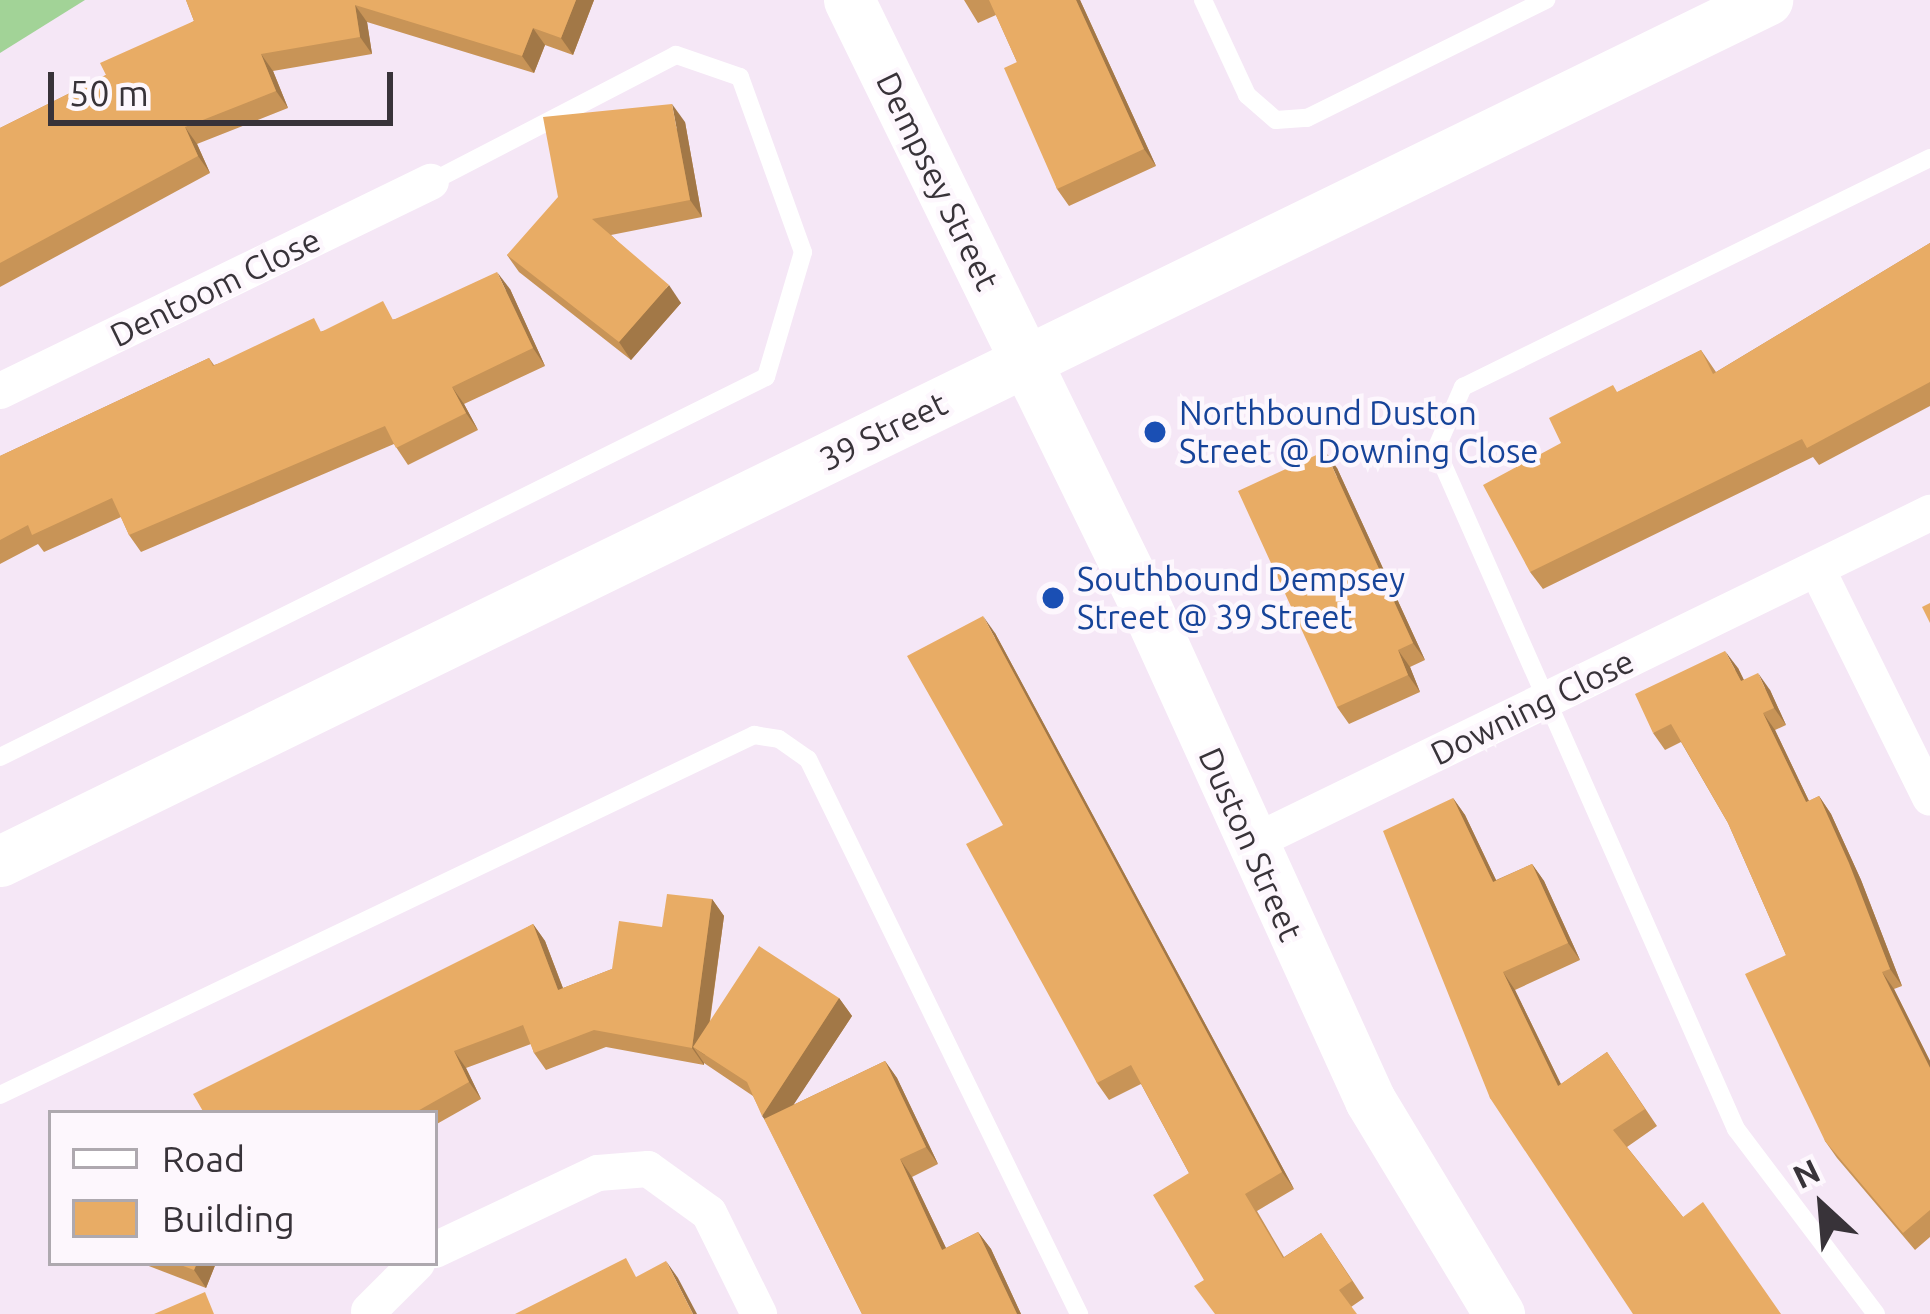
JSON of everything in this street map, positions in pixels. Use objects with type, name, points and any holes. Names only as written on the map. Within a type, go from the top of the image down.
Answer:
[{"type":"street","name":"Dempsey Street","points":[[849,0],[1026,362]]},
{"type":"street","name":"39 Street","points":[[0,861],[1766,0]]},
{"type":"street","name":"Dentoom Close","points":[[0,391],[430,182]]},
{"type":"street","name":"Duston Street","points":[[1026,362],[1248,845],[1408,1175],[1499,1314]]},
{"type":"street","name":"Downing Close","points":[[1248,845],[1930,513]]},
{"type":"street","points":[[1817,569],[1930,798]]},
{"type":"street","points":[[438,1249],[598,1173],[648,1169],[709,1213],[759,1314]]},
{"type":"street","points":[[369,1311],[414,1266]]},
{"type":"lane","points":[[1203,0],[1247,95],[1276,120],[1307,118],[1546,0]]},
{"type":"lane","points":[[0,757],[766,377],[803,252],[740,77],[676,55],[430,182]]},
{"type":"lane","points":[[1876,1314],[1736,1129],[1441,472],[1438,426],[1452,400],[1930,158]]},
{"type":"lane","points":[[0,1095],[754,735],[779,739],[808,759],[1079,1314]]},
{"type":"green space","points":[[0,0],[85,0],[0,53]]},
{"type":"building","points":[[186,0],[576,0],[561,38],[533,28],[522,56],[355,5],[360,37],[261,54],[276,91],[185,127],[198,156],[0,263],[0,128],[106,75],[100,63],[194,21]]},
{"type":"building","points":[[989,0],[1076,0],[1144,149],[1057,189],[1004,68],[1017,62]]},
{"type":"building","points":[[672,104],[690,200],[592,219],[669,285],[619,342],[507,255],[558,197],[543,117]]},
{"type":"building","points":[[1930,243],[1930,382],[1807,448],[1802,439],[1530,572],[1483,485],[1561,443],[1549,418],[1613,385],[1617,392],[1701,350],[1713,374]]},
{"type":"building","points":[[497,272],[533,348],[452,387],[466,413],[396,448],[385,426],[129,535],[112,498],[32,535],[28,525],[0,540],[0,456],[209,358],[213,366],[314,318],[321,332],[383,301],[393,320]]},
{"type":"building","points":[[1325,451],[1413,643],[1398,650],[1408,675],[1337,707],[1238,491]]},
{"type":"building","points":[[983,616],[1282,1172],[1245,1194],[1283,1258],[1321,1233],[1352,1281],[1339,1290],[1357,1314],[1215,1314],[1194,1286],[1204,1280],[1153,1195],[1189,1173],[1131,1065],[1097,1083],[966,844],[1003,825],[907,656]]},
{"type":"building","points":[[1725,651],[1741,681],[1758,673],[1774,708],[1763,713],[1806,802],[1819,796],[1890,969],[1882,972],[1930,1068],[1930,1210],[1903,1233],[1825,1141],[1745,974],[1786,955],[1728,823],[1671,724],[1653,733],[1635,694]]},
{"type":"building","points":[[1453,798],[1493,882],[1532,864],[1568,943],[1503,972],[1558,1086],[1607,1052],[1645,1109],[1613,1130],[1683,1217],[1703,1202],[1781,1314],[1633,1314],[1490,1098],[1383,831]]},
{"type":"building","points":[[667,894],[712,899],[692,1048],[594,1030],[534,1053],[523,1025],[454,1051],[469,1082],[419,1110],[202,1110],[193,1094],[533,924],[558,990],[612,969],[619,921],[662,927]]},
{"type":"building","points":[[759,946],[839,998],[762,1116],[747,1082],[693,1047]]},
{"type":"building","points":[[885,1061],[926,1147],[900,1159],[942,1250],[978,1232],[1017,1314],[862,1314],[764,1119]]},
{"type":"building","points":[[626,1258],[636,1277],[666,1261],[693,1314],[515,1314]]},
{"type":"building","points":[[205,1292],[214,1314],[154,1314]]},
{"type":"place","name":"Northbound Duston Street @ Downing Close","points":[[1155,432]]},
{"type":"place","name":"Southbound Dempsey Street @ 39 Street","points":[[1053,598]]}]
